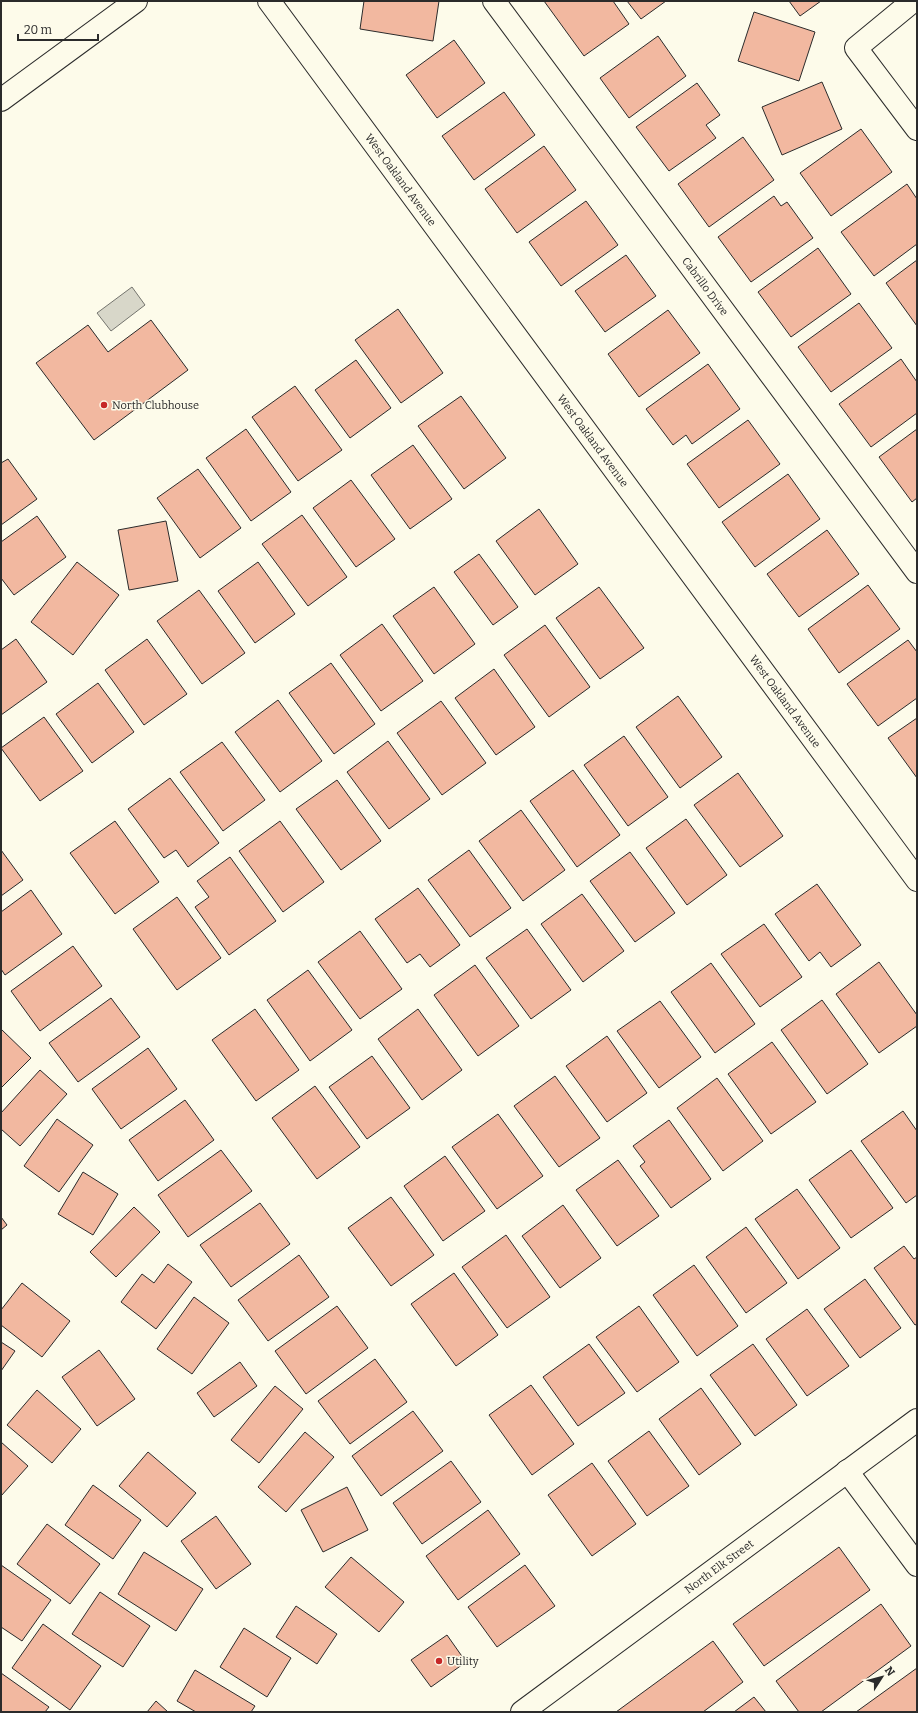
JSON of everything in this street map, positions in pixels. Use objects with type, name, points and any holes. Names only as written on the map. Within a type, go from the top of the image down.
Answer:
[{"type":"street","points":[[1,100],[136,1]]},
{"type":"street","name":"West Oakland Avenue","points":[[269,1],[917,880]]},
{"type":"street","name":"Cabrillo Drive","points":[[494,1],[917,572]]},
{"type":"street","points":[[913,1],[856,48],[917,129]]},
{"type":"street","name":"North Elk Street","points":[[531,1709],[917,1420]]},
{"type":"street","points":[[847,1471],[917,1565]]},
{"type":"shaded area","points":[[132,287],[145,305],[111,331],[97,313]]},
{"type":"building","points":[[364,1],[439,1],[433,41],[360,29]]},
{"type":"building","points":[[544,1],[613,1],[629,24],[584,56]]},
{"type":"building","points":[[627,1],[666,1],[641,19]]},
{"type":"building","points":[[789,1],[821,1],[800,16]]},
{"type":"building","points":[[754,12],[815,32],[799,81],[738,61]]},
{"type":"building","points":[[658,36],[686,76],[629,118],[600,78]]},
{"type":"building","points":[[454,40],[485,83],[437,118],[406,75]]},
{"type":"building","points":[[822,82],[842,129],[782,155],[762,107]]},
{"type":"building","points":[[697,83],[720,115],[706,125],[716,138],[669,171],[636,127]]},
{"type":"building","points":[[504,92],[535,135],[474,180],[442,136]]},
{"type":"building","points":[[861,129],[892,172],[831,216],[800,173]]},
{"type":"building","points":[[743,137],[774,180],[709,227],[678,184]]},
{"type":"building","points":[[544,146],[576,190],[517,233],[485,189]]},
{"type":"building","points":[[907,184],[917,199],[917,244],[874,276],[841,232]]},
{"type":"building","points":[[774,196],[781,206],[787,202],[813,238],[751,282],[718,237]]},
{"type":"building","points":[[586,201],[618,245],[561,286],[529,242]]},
{"type":"building","points":[[818,248],[851,294],[791,337],[758,292]]},
{"type":"building","points":[[626,255],[656,296],[605,332],[575,291]]},
{"type":"building","points":[[917,260],[917,326],[886,283]]},
{"type":"building","points":[[859,303],[892,348],[831,392],[798,347]]},
{"type":"building","points":[[398,309],[443,373],[401,403],[355,340]]},
{"type":"building","points":[[668,310],[700,353],[639,397],[608,354]]},
{"type":"building","name":"North Clubhouse","points":[[151,320],[188,370],[94,440],[36,363],[88,325],[108,352]]},
{"type":"building","points":[[901,359],[917,382],[917,413],[871,447],[839,404]]},
{"type":"building","points":[[356,360],[391,408],[350,438],[315,390]]},
{"type":"building","points":[[708,364],[740,409],[692,444],[686,435],[673,445],[646,409]]},
{"type":"building","points":[[295,386],[342,450],[298,481],[252,417]]},
{"type":"building","points":[[461,396],[506,458],[464,489],[418,426]]},
{"type":"building","points":[[748,420],[780,464],[719,508],[687,464]]},
{"type":"building","points":[[246,429],[291,492],[251,521],[206,458]]},
{"type":"building","points":[[917,429],[917,498],[912,502],[879,457]]},
{"type":"building","points":[[413,445],[452,499],[410,529],[371,475]]},
{"type":"building","points":[[8,459],[37,499],[1,525],[1,463]]},
{"type":"building","points":[[198,469],[241,528],[200,558],[157,498]]},
{"type":"building","points":[[788,474],[820,519],[755,567],[722,522]]},
{"type":"building","points":[[351,480],[395,539],[356,567],[313,508]]},
{"type":"building","points":[[539,509],[578,564],[535,595],[496,541]]},
{"type":"building","points":[[302,515],[347,577],[308,606],[262,544]]},
{"type":"building","points":[[37,516],[66,557],[14,595],[1,578],[1,542]]},
{"type":"building","points":[[166,521],[178,581],[129,590],[118,530]]},
{"type":"building","points":[[827,530],[859,574],[799,617],[767,574]]},
{"type":"building","points":[[479,554],[518,607],[493,625],[454,572]]},
{"type":"building","points":[[77,562],[119,595],[73,655],[31,622]]},
{"type":"building","points":[[258,562],[295,614],[255,643],[218,591]]},
{"type":"building","points":[[868,585],[900,629],[839,673],[808,629]]},
{"type":"building","points":[[434,587],[475,644],[434,674],[393,616]]},
{"type":"building","points":[[599,587],[644,648],[600,679],[556,618]]},
{"type":"building","points":[[199,590],[245,653],[202,684],[157,621]]},
{"type":"building","points":[[382,624],[423,681],[381,711],[340,655]]},
{"type":"building","points":[[545,625],[590,687],[549,717],[504,655]]},
{"type":"building","points":[[16,639],[47,682],[1,715],[1,650]]},
{"type":"building","points":[[147,639],[187,694],[144,725],[105,670]]},
{"type":"building","points":[[908,640],[917,652],[917,698],[878,726],[847,684]]},
{"type":"building","points":[[331,663],[375,724],[334,754],[289,693]]},
{"type":"building","points":[[494,669],[535,727],[496,755],[455,698]]},
{"type":"building","points":[[98,683],[134,732],[92,763],[56,714]]},
{"type":"building","points":[[678,696],[722,757],[680,788],[636,727]]},
{"type":"building","points":[[278,700],[322,761],[280,792],[235,732]]},
{"type":"building","points":[[441,701],[486,763],[442,795],[397,733]]},
{"type":"building","points":[[44,717],[83,771],[40,801],[1,748]]},
{"type":"building","points":[[917,718],[917,778],[888,738]]},
{"type":"building","points":[[624,736],[668,797],[628,826],[584,765]]},
{"type":"building","points":[[388,741],[430,799],[389,829],[347,772]]},
{"type":"building","points":[[222,742],[265,800],[223,831],[180,772]]},
{"type":"building","points":[[573,770],[620,835],[577,867],[530,801]]},
{"type":"building","points":[[738,773],[783,836],[740,867],[694,805]]},
{"type":"building","points":[[170,778],[219,843],[188,867],[176,850],[164,858],[128,809]]},
{"type":"building","points":[[337,780],[381,841],[341,870],[296,809]]},
{"type":"building","points":[[521,810],[565,870],[523,901],[479,841]]},
{"type":"building","points":[[686,819],[727,875],[687,905],[646,848]]},
{"type":"building","points":[[115,821],[159,882],[115,914],[70,853]]},
{"type":"building","points":[[280,821],[324,882],[283,912],[239,851]]},
{"type":"building","points":[[1,850],[23,880],[1,896]]},
{"type":"building","points":[[469,850],[511,908],[470,937],[428,880]]},
{"type":"building","points":[[630,852],[675,913],[635,942],[590,881]]},
{"type":"building","points":[[230,857],[276,921],[229,955],[195,907],[209,897],[197,881]]},
{"type":"building","points":[[817,884],[861,945],[831,967],[820,952],[809,961],[775,914]]},
{"type":"building","points":[[418,888],[460,945],[430,967],[420,954],[407,963],[375,919]]},
{"type":"building","points":[[31,890],[62,934],[5,975],[1,969],[1,912]]},
{"type":"building","points":[[582,894],[624,951],[583,982],[541,924]]},
{"type":"building","points":[[177,897],[221,958],[177,990],[133,929]]},
{"type":"building","points":[[764,924],[802,977],[760,1007],[721,954]]},
{"type":"building","points":[[527,929],[571,990],[531,1019],[486,958]]},
{"type":"building","points":[[360,931],[402,989],[360,1019],[318,962]]},
{"type":"building","points":[[73,946],[102,986],[40,1031],[11,991]]},
{"type":"building","points":[[879,962],[917,1015],[917,1026],[879,1053],[836,994]]},
{"type":"building","points":[[711,963],[755,1024],[715,1053],[671,992]]},
{"type":"building","points":[[475,965],[519,1026],[478,1056],[434,995]]},
{"type":"building","points":[[308,970],[352,1030],[310,1061],[267,1000]]},
{"type":"building","points":[[111,998],[140,1037],[78,1082],[49,1043]]},
{"type":"building","points":[[822,1000],[868,1064],[827,1094],[781,1030]]},
{"type":"building","points":[[660,1001],[701,1057],[659,1088],[617,1031]]},
{"type":"building","points":[[255,1009],[299,1070],[256,1101],[212,1040]]},
{"type":"building","points":[[418,1009],[462,1070],[422,1100],[378,1039]]},
{"type":"building","points":[[1,1029],[31,1058],[1,1088]]},
{"type":"building","points":[[607,1036],[647,1093],[607,1122],[566,1066]]},
{"type":"building","points":[[772,1042],[816,1102],[771,1134],[728,1074]]},
{"type":"building","points":[[148,1048],[177,1089],[121,1129],[92,1089]]},
{"type":"building","points":[[372,1056],[410,1108],[367,1139],[329,1087]]},
{"type":"building","points":[[40,1070],[67,1094],[20,1146],[1,1129],[1,1113]]},
{"type":"building","points":[[555,1076],[600,1138],[559,1167],[514,1106]]},
{"type":"building","points":[[717,1078],[763,1141],[723,1171],[677,1108]]},
{"type":"building","points":[[315,1086],[360,1147],[317,1179],[272,1118]]},
{"type":"building","points":[[185,1100],[214,1140],[158,1181],[129,1140]]},
{"type":"building","points":[[903,1111],[917,1131],[917,1195],[906,1203],[861,1141]]},
{"type":"building","points":[[498,1114],[543,1176],[497,1209],[452,1147]]},
{"type":"building","points":[[57,1119],[93,1145],[59,1192],[24,1166]]},
{"type":"building","points":[[669,1120],[711,1179],[671,1208],[640,1166],[645,1162],[633,1146]]},
{"type":"building","points":[[221,1150],[252,1191],[188,1237],[158,1195]]},
{"type":"building","points":[[851,1150],[893,1208],[851,1238],[809,1180]]},
{"type":"building","points":[[445,1156],[485,1211],[443,1241],[404,1186]]},
{"type":"building","points":[[618,1160],[659,1216],[617,1246],[576,1190]]},
{"type":"building","points":[[83,1172],[118,1194],[93,1235],[58,1214]]},
{"type":"building","points":[[797,1189],[840,1248],[798,1279],[755,1219]]},
{"type":"building","points":[[391,1197],[434,1255],[391,1286],[348,1228]]},
{"type":"building","points":[[260,1203],[290,1244],[231,1287],[200,1245]]},
{"type":"building","points":[[563,1205],[601,1258],[560,1288],[522,1236]]},
{"type":"building","points":[[134,1207],[160,1232],[116,1277],[90,1252]]},
{"type":"building","points":[[1,1217],[7,1225],[1,1230]]},
{"type":"building","points":[[746,1227],[787,1283],[746,1313],[706,1257]]},
{"type":"building","points":[[506,1235],[550,1297],[507,1328],[462,1267]]},
{"type":"building","points":[[904,1246],[914,1259],[917,1257],[917,1324],[915,1325],[874,1268]]},
{"type":"building","points":[[299,1255],[329,1297],[268,1341],[238,1300]]},
{"type":"building","points":[[168,1264],[192,1282],[156,1329],[121,1302],[142,1274],[154,1283]]},
{"type":"building","points":[[694,1265],[738,1326],[697,1356],[653,1295]]},
{"type":"building","points":[[454,1273],[498,1335],[456,1366],[411,1304]]},
{"type":"building","points":[[865,1279],[901,1328],[860,1358],[824,1309]]},
{"type":"building","points":[[22,1283],[70,1321],[42,1357],[1,1325],[1,1310]]},
{"type":"building","points":[[194,1297],[229,1323],[192,1374],[157,1349]]},
{"type":"building","points":[[337,1306],[368,1348],[306,1394],[275,1351]]},
{"type":"building","points":[[639,1306],[679,1362],[637,1392],[596,1337]]},
{"type":"building","points":[[807,1309],[849,1366],[807,1396],[766,1339]]},
{"type":"building","points":[[1,1342],[15,1351],[1,1371]]},
{"type":"building","points":[[589,1344],[625,1393],[578,1426],[543,1377]]},
{"type":"building","points":[[753,1344],[797,1405],[755,1436],[710,1375]]},
{"type":"building","points":[[99,1350],[135,1399],[97,1426],[62,1377]]},
{"type":"building","points":[[375,1359],[407,1402],[350,1444],[318,1401]]},
{"type":"building","points":[[240,1362],[257,1386],[214,1417],[197,1393]]},
{"type":"building","points":[[531,1385],[574,1444],[532,1475],[489,1415]]},
{"type":"building","points":[[275,1386],[303,1409],[259,1463],[231,1440]]},
{"type":"building","points":[[701,1388],[741,1444],[699,1475],[659,1419]]},
{"type":"building","points":[[37,1390],[81,1429],[52,1463],[7,1425]]},
{"type":"building","points":[[413,1411],[443,1451],[381,1496],[352,1456]]},
{"type":"building","points":[[649,1431],[689,1486],[647,1516],[608,1461]]},
{"type":"building","points":[[305,1432],[334,1457],[286,1512],[258,1487]]},
{"type":"building","points":[[1,1442],[28,1466],[1,1496]]},
{"type":"building","points":[[148,1452],[196,1493],[167,1527],[119,1486]]},
{"type":"building","points":[[451,1461],[481,1502],[422,1544],[393,1503]]},
{"type":"building","points":[[592,1463],[636,1524],[592,1556],[548,1495]]},
{"type":"building","points":[[93,1485],[141,1520],[113,1559],[65,1525]]},
{"type":"building","points":[[347,1487],[368,1530],[323,1552],[301,1510]]},
{"type":"building","points":[[488,1510],[520,1554],[458,1600],[426,1556]]},
{"type":"building","points":[[216,1516],[251,1564],[216,1589],[181,1541]]},
{"type":"building","points":[[47,1524],[100,1564],[70,1604],[17,1564]]},
{"type":"building","points":[[839,1547],[870,1590],[764,1666],[733,1624]]},
{"type":"building","points":[[144,1552],[203,1589],[176,1631],[118,1594]]},
{"type":"building","points":[[351,1557],[404,1602],[379,1632],[325,1587]]},
{"type":"building","points":[[1,1565],[51,1600],[22,1641],[1,1627]]},
{"type":"building","points":[[525,1565],[555,1606],[497,1647],[468,1607]]},
{"type":"building","points":[[100,1592],[150,1626],[123,1667],[72,1634]]},
{"type":"building","points":[[881,1604],[911,1646],[821,1712],[799,1712],[776,1681]]},
{"type":"building","points":[[296,1606],[337,1634],[317,1664],[276,1637]]},
{"type":"building","points":[[43,1624],[101,1666],[70,1710],[12,1668]]},
{"type":"building","points":[[244,1628],[291,1658],[267,1697],[220,1667]]},
{"type":"building","name":"Utility","points":[[447,1635],[466,1662],[431,1687],[411,1660]]},
{"type":"building","points":[[713,1641],[743,1682],[703,1712],[616,1712]]},
{"type":"building","points":[[917,1668],[917,1712],[856,1712]]},
{"type":"building","points":[[195,1670],[255,1706],[251,1712],[196,1712],[177,1701]]},
{"type":"building","points":[[1,1673],[49,1707],[45,1712],[1,1712]]},
{"type":"building","points":[[754,1697],[766,1712],[734,1712]]},
{"type":"building","points":[[156,1701],[168,1712],[147,1712]]},
{"type":"place","name":"North Clubhouse","points":[[104,405]]},
{"type":"place","name":"Utility","points":[[439,1661]]}]
